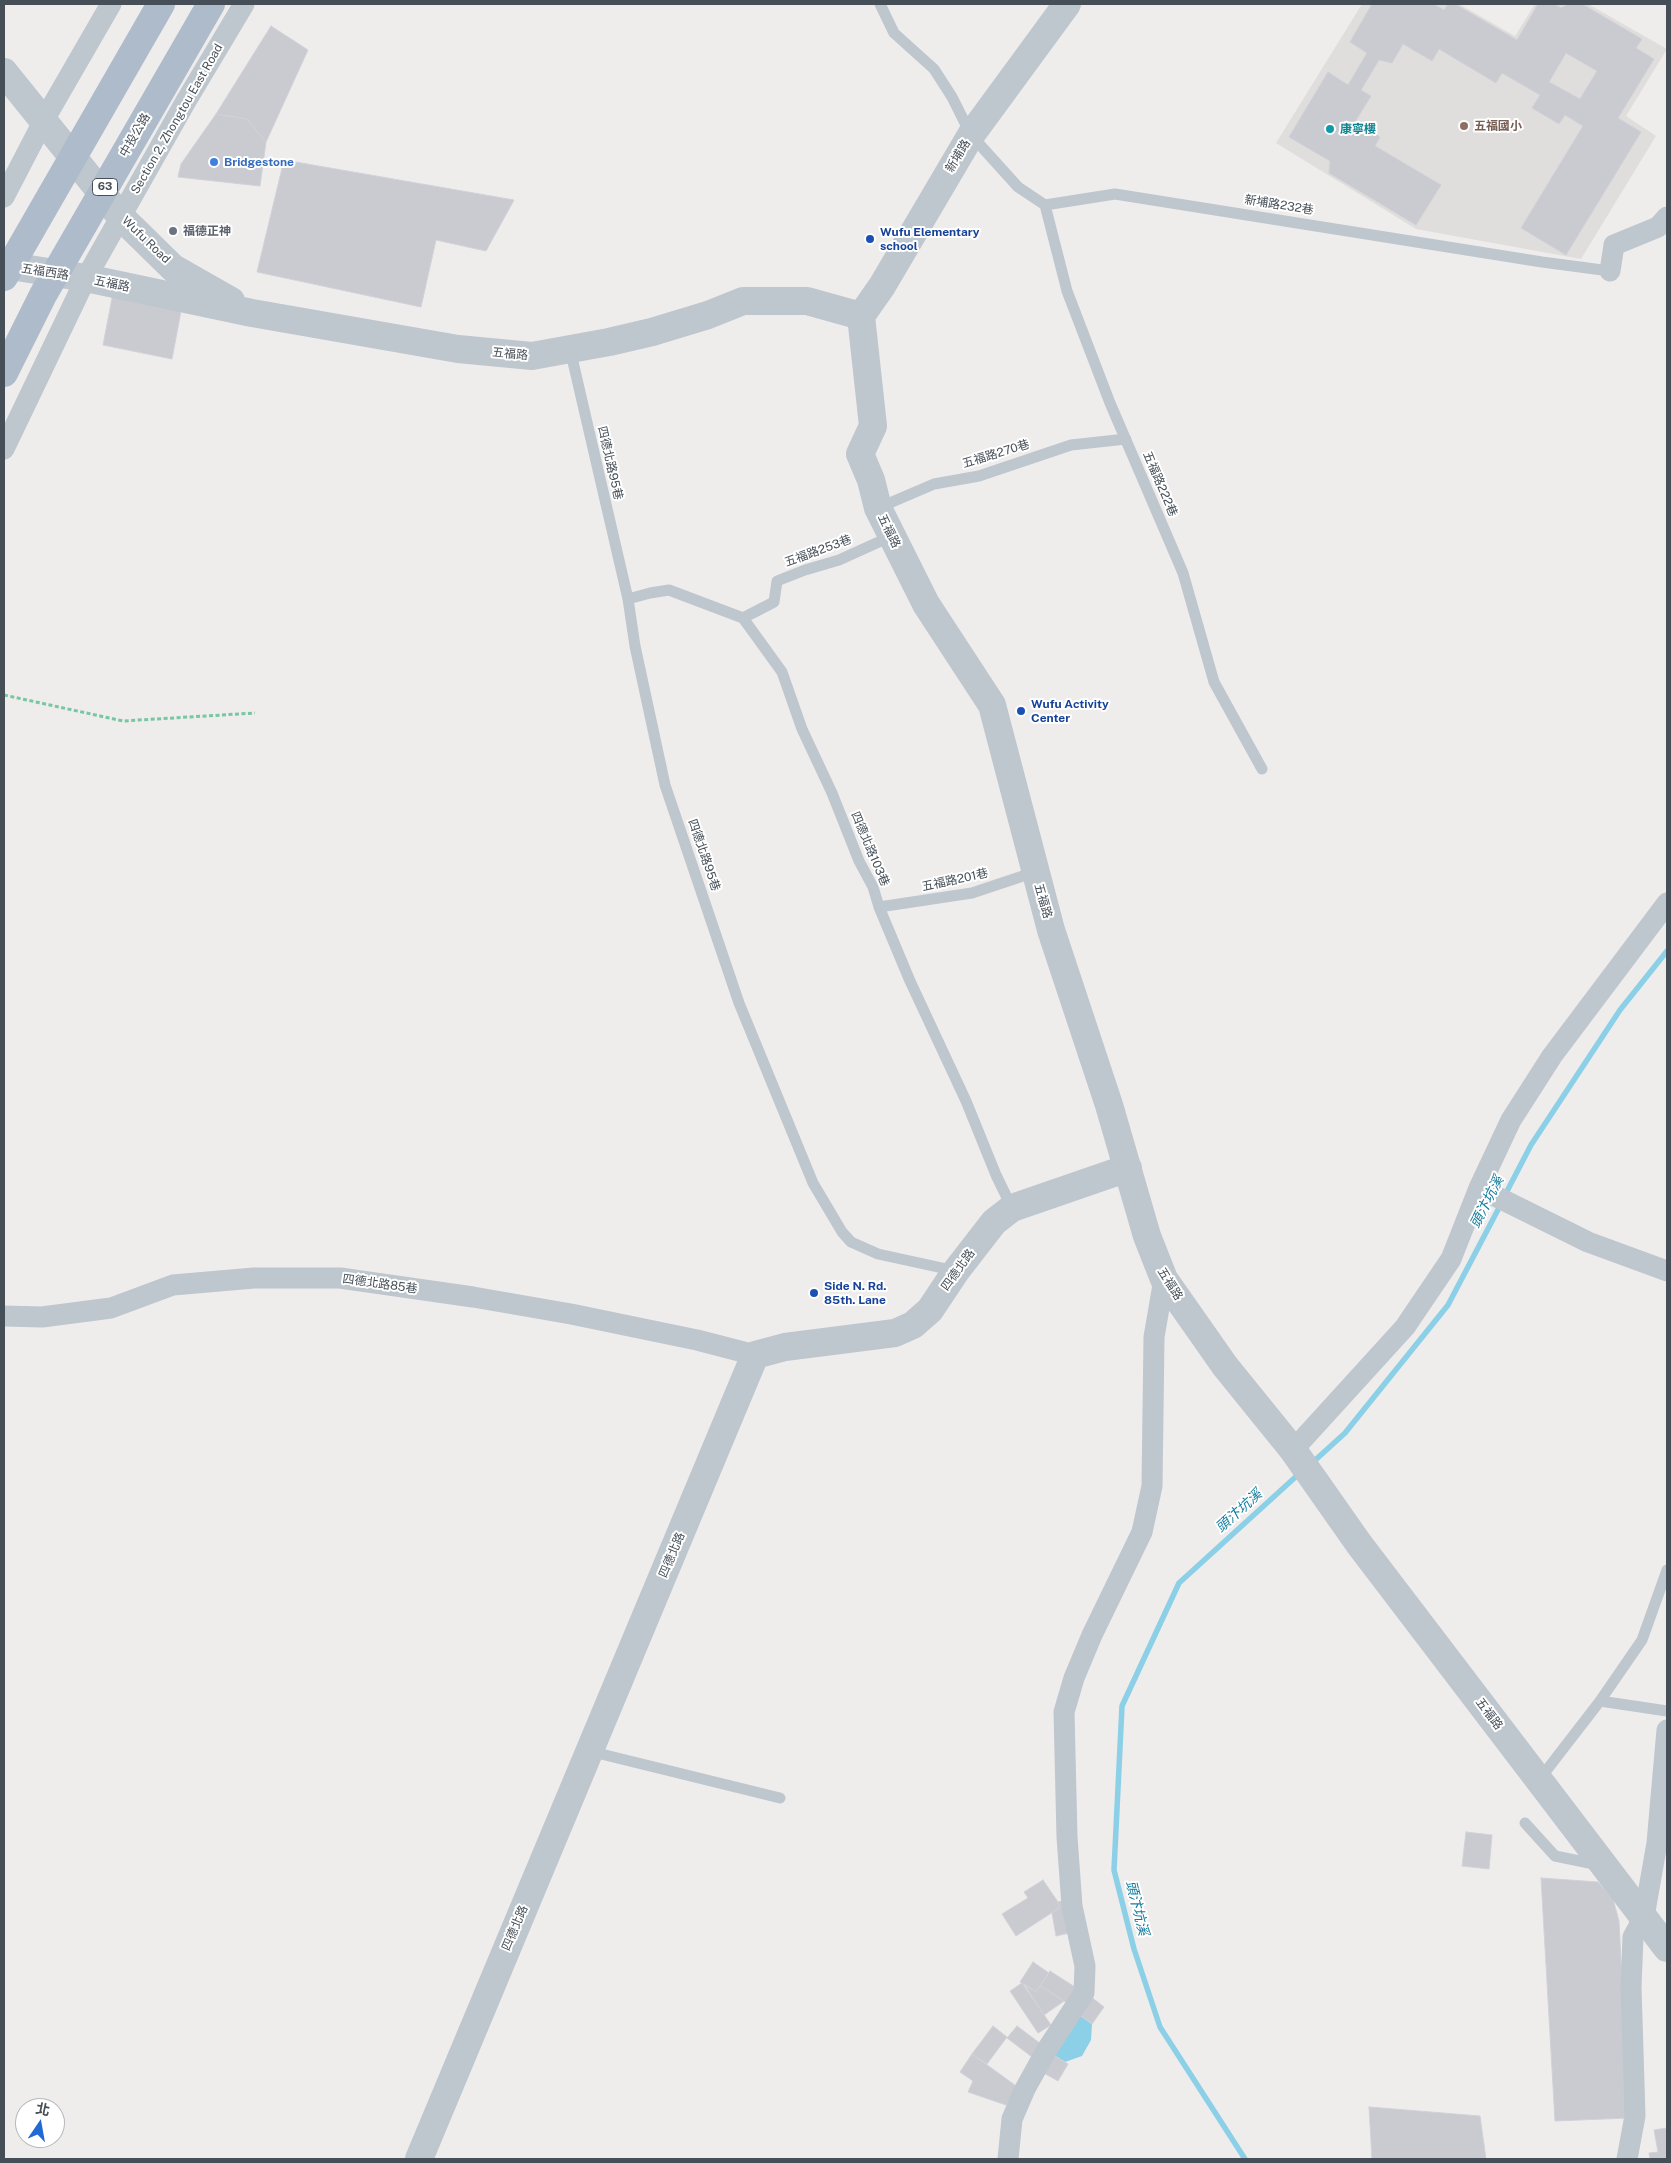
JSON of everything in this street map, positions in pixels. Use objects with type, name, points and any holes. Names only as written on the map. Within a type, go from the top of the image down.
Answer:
[{"type":"main road","points":[[4,277],[161,4]]},
{"type":"main road","name":"中投公路","points":[[4,373],[42,295],[211,4]]},
{"type":"street","points":[[4,197],[44,120],[111,4]]},
{"type":"street","name":"Section 2, Zhongtou East Road","points":[[4,449],[86,278],[186,100],[244,4]]},
{"type":"street","name":"新埔路","points":[[861,316],[882,286],[971,135],[1067,4]]},
{"type":"street","name":"Wufu Road","points":[[4,72],[121,216],[173,268],[252,314]]},
{"type":"street","points":[[1610,271],[1614,245],[1658,227],[1667,217]]},
{"type":"street","name":"五福西路","points":[[4,266],[86,278]]},
{"type":"street","name":"五福路","points":[[86,278],[252,314],[458,349],[532,356],[652,332],[708,315],[743,301],[807,300],[861,316],[873,426],[860,454],[871,480],[878,508],[926,604],[992,705],[1025,827],[1034,872],[1128,1168],[1147,1236],[1164,1279],[1225,1366],[1293,1450],[1359,1544],[1667,1948]]},
{"type":"street","points":[[1293,1450],[1405,1327],[1451,1259],[1479,1188],[1511,1120],[1552,1056],[1667,903]]},
{"type":"street","name":"四德北路","points":[[418,2159],[755,1355],[785,1346],[895,1332],[913,1325],[930,1310],[956,1271],[994,1222],[1012,1208],[1128,1168]]},
{"type":"street","points":[[1479,1188],[1588,1242],[1667,1271]]},
{"type":"street","name":"四德北路85巷","points":[[4,1316],[42,1316],[111,1308],[173,1285],[254,1278],[340,1278],[473,1297],[572,1314],[697,1340],[755,1355]]},
{"type":"street","points":[[1008,2159],[1012,2119],[1025,2089],[1046,2051],[1084,1993],[1086,1966],[1072,1906],[1067,1838],[1064,1712],[1074,1678],[1092,1635],[1142,1532],[1152,1486],[1154,1337],[1164,1279]]},
{"type":"street","points":[[1627,2159],[1635,2116],[1632,1987],[1633,1937],[1644,1917],[1657,1843],[1667,1730]]},
{"type":"lane","points":[[880,4],[894,33],[934,68],[971,135],[1018,187],[1045,205]]},
{"type":"lane","name":"新埔路232巷","points":[[1045,205],[1115,194],[1542,262],[1610,271]]},
{"type":"lane","name":"五福路222巷","points":[[1045,205],[1067,291],[1110,403],[1183,573],[1214,682],[1262,769]]},
{"type":"lane","name":"四德北路95巷","points":[[570,348],[628,599],[635,646],[665,785],[739,1003],[813,1183],[850,1242],[878,1254],[956,1271]]},
{"type":"lane","name":"五福路270巷","points":[[878,508],[934,484],[979,476],[1071,445],[1126,438]]},
{"type":"lane","name":"五福路253巷","points":[[743,618],[774,602],[777,581],[839,560],[892,536]]},
{"type":"lane","points":[[628,599],[650,592],[668,590],[743,618]]},
{"type":"lane","name":"四德北路103巷","points":[[743,618],[782,672],[802,729],[832,793],[858,861],[873,887],[879,907],[928,1022],[966,1101],[996,1175],[1012,1208]]},
{"type":"lane","name":"五福路201巷","points":[[879,907],[972,893],[1034,872]]},
{"type":"lane","points":[[1539,1780],[1600,1701],[1642,1640],[1667,1570]]},
{"type":"lane","points":[[1600,1701],[1667,1711]]},
{"type":"lane","points":[[590,1751],[780,1798]]},
{"type":"lane","points":[[1525,1823],[1556,1856],[1605,1866]]},
{"type":"path","points":[[4,695],[123,721],[255,713]]},
{"type":"shaded area","name":"五福國小","points":[[1362,4],[1459,4],[1515,36],[1535,4],[1588,4],[1667,49],[1626,116],[1656,136],[1581,259],[1416,229],[1276,143]]},
{"type":"water","points":[[1077,2013],[1092,2024],[1091,2040],[1082,2056],[1065,2062],[1052,2054]]},
{"type":"building","name":"康寧樓","points":[[1372,4],[1433,4],[1444,10],[1448,4],[1455,4],[1517,40],[1538,4],[1554,4],[1561,8],[1569,4],[1582,4],[1642,39],[1636,48],[1654,59],[1618,118],[1641,132],[1566,255],[1521,228],[1583,126],[1565,115],[1559,124],[1532,108],[1540,95],[1502,73],[1496,83],[1439,49],[1432,61],[1403,44],[1392,63],[1379,60],[1361,90],[1371,96],[1355,122],[1380,137],[1375,146],[1441,185],[1416,225],[1329,173],[1330,161],[1289,137],[1328,72],[1348,85],[1367,53],[1350,42]],"holes":[[[1566,53],[1597,71],[1580,99],[1549,82]]]},
{"type":"building","points":[[271,26],[308,50],[266,142],[247,119],[216,114]]},
{"type":"building","points":[[216,114],[247,119],[266,142],[260,186],[178,177],[181,164]]},
{"type":"building","points":[[284,160],[514,200],[486,251],[436,240],[421,307],[257,272]]},
{"type":"building","points":[[113,293],[182,306],[172,359],[103,345]]},
{"type":"building","points":[[1466,1832],[1492,1835],[1489,1869],[1462,1866]]},
{"type":"building","points":[[1541,1878],[1598,1882],[1613,1899],[1619,1921],[1629,2118],[1555,2121]]},
{"type":"building","points":[[1043,1880],[1058,1902],[1059,1908],[1016,1936],[1002,1914],[1028,1898],[1024,1892]]},
{"type":"building","points":[[1066,1900],[1074,1932],[1056,1936],[1052,1913],[1059,1908],[1058,1902]]},
{"type":"building","points":[[1033,1962],[1049,1973],[1036,1992],[1020,1982]]},
{"type":"building","points":[[1050,1971],[1078,1989],[1069,2004],[1040,1986]]},
{"type":"building","points":[[1022,1983],[1051,2025],[1038,2033],[1010,1991]]},
{"type":"building","points":[[1024,1984],[1036,1992],[1040,1986],[1064,2001],[1044,2015]]},
{"type":"building","points":[[1090,1996],[1104,2007],[1092,2024],[1077,2013]]},
{"type":"building","points":[[993,2026],[1007,2037],[987,2064],[972,2054]]},
{"type":"building","points":[[1017,2026],[1041,2044],[1032,2057],[1007,2038]]},
{"type":"building","points":[[972,2054],[1019,2088],[1006,2105],[968,2092],[973,2081],[960,2072]]},
{"type":"building","points":[[1052,2054],[1068,2064],[1058,2081],[1042,2072]]},
{"type":"building","points":[[1369,2107],[1480,2116],[1486,2159],[1372,2159]]},
{"type":"building","points":[[1667,2128],[1667,2159],[1650,2159],[1649,2153],[1658,2152],[1654,2130]]},
{"type":"waterway","name":"頭汴坑溪","points":[[1505,1195],[1531,1145],[1620,1010],[1667,951]]},
{"type":"waterway","name":"頭汴坑溪","points":[[1312,1463],[1345,1433],[1448,1305],[1501,1204]]},
{"type":"waterway","name":"頭汴坑溪","points":[[1245,2159],[1160,2027],[1134,1949],[1114,1870],[1122,1706],[1179,1583],[1301,1472]]},
{"type":"place","name":"五福國小","points":[[1464,126]]},
{"type":"place","name":"康寧樓","points":[[1330,129]]},
{"type":"place","name":"Bridgestone","points":[[214,162]]},
{"type":"place","name":"福德正神","points":[[173,231]]},
{"type":"place","name":"Wufu Elementary school","points":[[870,239]]},
{"type":"place","name":"Wufu Activity Center","points":[[1021,711]]},
{"type":"place","name":"Side N. Rd. 85th. Lane","points":[[814,1293]]}]
